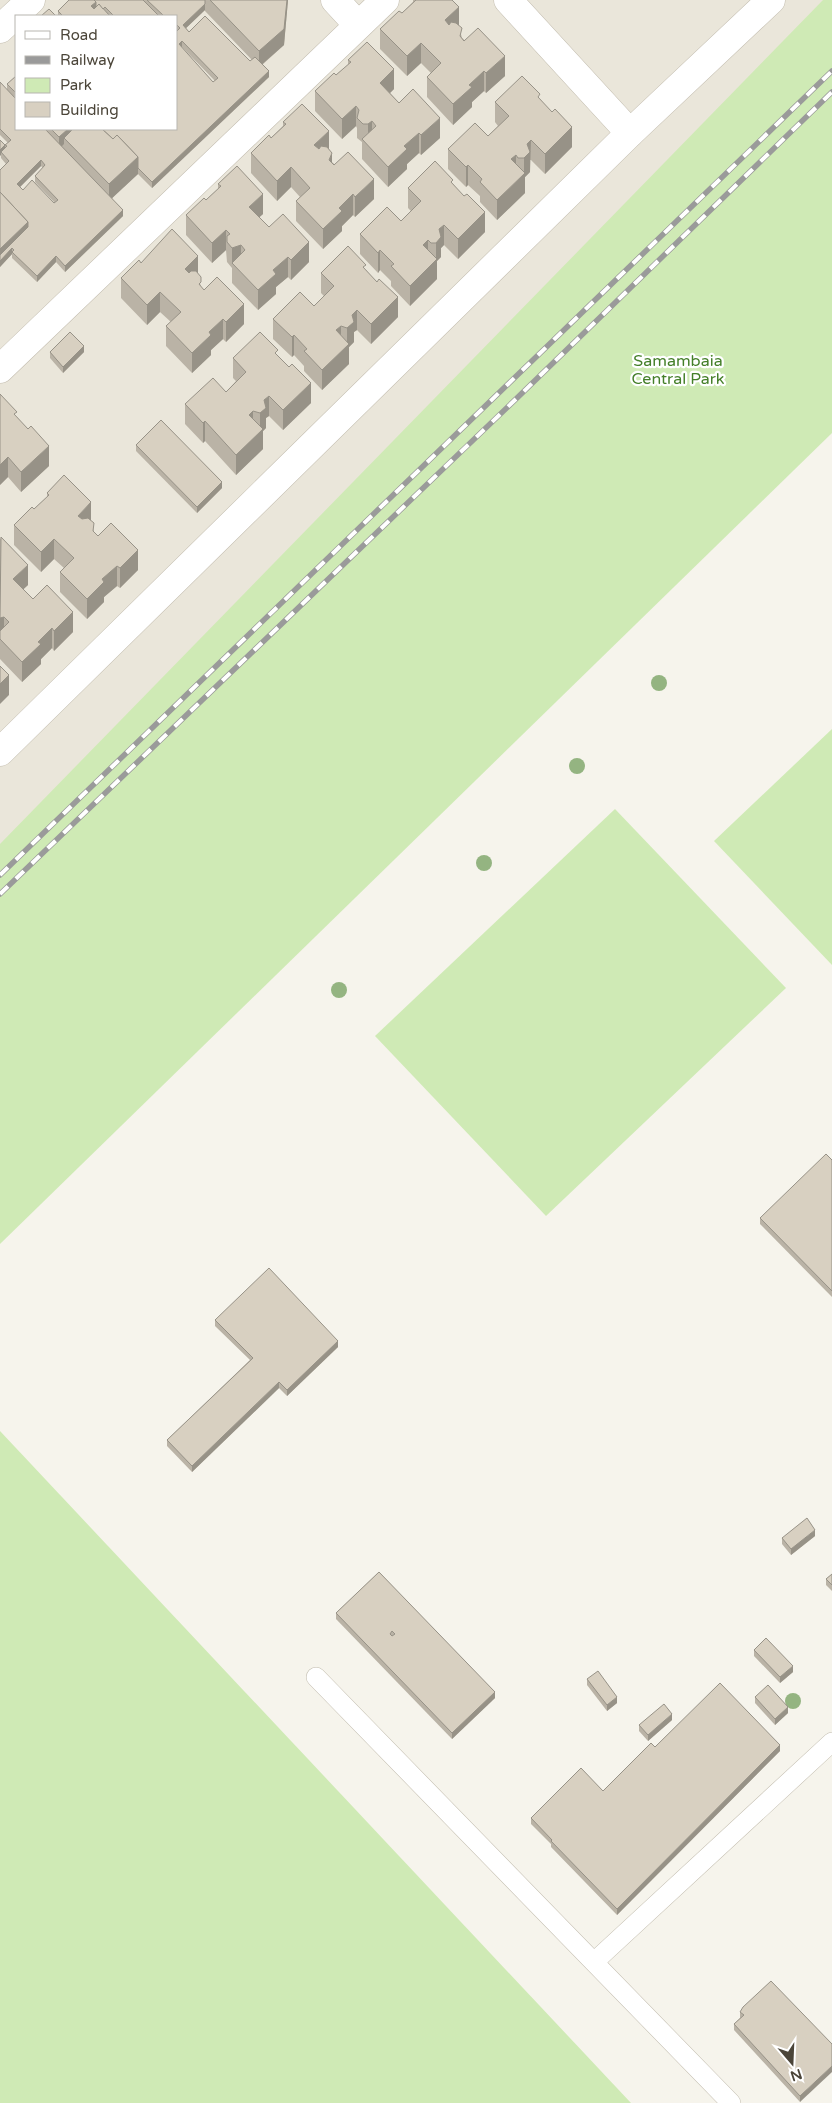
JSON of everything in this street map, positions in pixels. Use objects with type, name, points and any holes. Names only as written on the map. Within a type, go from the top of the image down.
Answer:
[{"type":"street","points":[[0,29],[31,0]]},
{"type":"street","points":[[335,0],[358,25]]},
{"type":"street","points":[[1,367],[385,0]]},
{"type":"street","points":[[508,0],[630,133]]},
{"type":"street","points":[[0,752],[630,133],[771,0]]},
{"type":"lane","points":[[316,1677],[731,2103]]},
{"type":"lane","points":[[594,1962],[832,1742]]},
{"type":"shaded area","points":[[0,0],[832,0],[0,1036]]},
{"type":"green space","name":"Samambaia Central Park","points":[[823,0],[832,0],[832,433],[0,1244],[0,844]]},
{"type":"green space","points":[[832,729],[832,965],[714,841]]},
{"type":"green space","points":[[615,809],[786,988],[546,1216],[375,1036]]},
{"type":"green space","points":[[0,1431],[631,2103],[0,2103]]},
{"type":"building","points":[[69,0],[94,0],[96,2],[91,6],[94,9],[99,4],[109,15],[62,15],[58,11]]},
{"type":"building","points":[[94,0],[143,0],[158,15],[113,15],[99,4],[96,7]]},
{"type":"building","points":[[147,0],[205,0],[205,4],[183,25],[189,32],[205,16],[250,61],[255,57],[269,71],[152,182],[138,168],[138,157],[117,135],[113,139],[103,130],[178,130],[178,30],[180,28],[178,26],[178,15],[163,15]],"holes":[[[182,41],[218,78],[213,82],[179,44]]]},
{"type":"building","points":[[210,0],[287,0],[284,29],[259,51]]},
{"type":"building","points":[[416,0],[452,0],[459,7],[445,20],[449,25],[451,22],[456,23],[462,28],[460,36],[464,41],[478,28],[505,56],[486,73],[484,71],[469,85],[472,87],[453,104],[427,77],[441,63],[421,43],[407,56],[380,29],[399,11],[402,13]]},
{"type":"building","points":[[49,9],[55,15],[42,15]]},
{"type":"building","points":[[367,42],[394,69],[380,83],[399,103],[413,89],[440,118],[421,135],[419,133],[404,146],[407,149],[388,167],[362,139],[376,126],[372,121],[368,124],[363,124],[357,118],[359,110],[356,106],[342,119],[315,91],[334,73],[336,75],[351,62],[348,60]]},
{"type":"building","points":[[522,76],[540,94],[538,97],[552,112],[555,109],[572,127],[545,154],[531,140],[527,144],[530,152],[524,158],[518,158],[516,155],[511,159],[525,173],[497,200],[480,182],[482,179],[468,165],[466,167],[448,149],[475,123],[488,136],[509,116],[495,102]]},
{"type":"building","points":[[15,77],[15,92],[7,84]]},
{"type":"building","points":[[0,82],[15,98],[15,130],[46,130],[123,210],[65,266],[56,256],[37,276],[12,252],[14,250],[12,248],[0,261],[0,255],[28,227],[28,222],[0,192],[0,170],[9,161],[1,152],[11,140],[0,129]],"holes":[[[41,160],[45,165],[35,176],[58,200],[54,203],[32,180],[23,190],[17,184]]]},
{"type":"building","points":[[302,104],[329,131],[314,145],[319,149],[321,146],[327,147],[332,153],[329,160],[334,165],[348,152],[374,179],[355,197],[353,194],[339,208],[342,211],[323,229],[296,201],[310,188],[291,167],[277,181],[251,153],[269,135],[271,138],[286,124],[283,122]]},
{"type":"building","points":[[52,130],[67,130],[59,137]]},
{"type":"building","points":[[72,130],[103,130],[113,139],[117,135],[138,157],[109,184],[64,138]]},
{"type":"building","points":[[0,140],[5,145],[0,150]]},
{"type":"building","points":[[435,161],[453,180],[451,182],[464,196],[467,194],[485,212],[458,239],[444,225],[439,229],[441,237],[436,243],[431,243],[428,240],[423,245],[437,259],[410,286],[391,266],[394,264],[380,250],[378,253],[360,234],[387,207],[401,221],[421,201],[408,188]]},
{"type":"building","points":[[237,166],[263,194],[249,207],[269,227],[283,214],[309,242],[291,260],[288,257],[273,270],[276,274],[258,290],[232,263],[245,250],[241,245],[232,248],[227,242],[227,236],[230,234],[226,230],[212,243],[186,215],[204,198],[206,200],[221,186],[218,184]]},
{"type":"building","points":[[0,192],[28,222],[0,249]]},
{"type":"building","points":[[172,229],[198,256],[185,269],[189,273],[196,271],[201,277],[199,284],[204,290],[217,277],[244,304],[226,322],[223,319],[209,332],[211,335],[192,353],[166,326],[181,312],[160,292],[147,305],[121,278],[139,260],[141,263]]},
{"type":"building","points":[[348,246],[366,265],[363,267],[377,282],[379,279],[398,297],[371,324],[357,310],[352,315],[354,322],[347,328],[341,326],[336,330],[349,344],[322,370],[304,351],[307,349],[294,335],[292,337],[273,319],[300,292],[314,306],[334,286],[321,273]]},
{"type":"building","points":[[70,332],[84,346],[63,367],[50,352]]},
{"type":"building","points":[[260,332],[278,350],[275,353],[289,367],[292,364],[311,383],[283,410],[269,396],[264,400],[266,408],[260,413],[253,411],[249,415],[263,429],[236,455],[205,421],[203,423],[185,404],[213,378],[226,392],[246,372],[233,358]]},
{"type":"building","points":[[0,394],[17,412],[14,414],[28,429],[31,426],[49,446],[21,472],[8,457],[0,465]]},
{"type":"building","points":[[161,420],[222,482],[197,507],[136,445]]},
{"type":"building","points":[[64,475],[91,502],[78,516],[82,519],[88,518],[94,523],[93,531],[98,536],[111,523],[138,550],[120,568],[117,566],[102,579],[104,582],[87,599],[60,572],[74,558],[54,539],[41,552],[14,525],[32,507],[34,509],[49,495],[47,493]]},
{"type":"building","points":[[1,537],[28,565],[13,579],[33,599],[47,585],[73,612],[54,631],[52,628],[38,642],[41,644],[22,662],[0,639],[0,631],[9,622],[4,617],[0,618]]},
{"type":"building","points":[[0,666],[9,675],[0,684]]},
{"type":"building","points":[[826,1154],[832,1160],[832,1291],[760,1218]]},
{"type":"building","points":[[269,1268],[338,1341],[287,1390],[279,1382],[192,1466],[167,1440],[253,1358],[215,1320]]},
{"type":"building","points":[[807,1518],[815,1530],[791,1549],[782,1538]]},
{"type":"building","points":[[379,1572],[495,1692],[452,1733],[336,1613]]},
{"type":"building","points":[[832,1574],[832,1585],[826,1579]]},
{"type":"building","points":[[766,1638],[793,1666],[780,1677],[754,1650]]},
{"type":"building","points":[[598,1671],[617,1697],[607,1705],[587,1679]]},
{"type":"building","points":[[720,1683],[780,1745],[617,1909],[531,1818],[581,1768],[603,1791],[651,1743],[655,1747]]},
{"type":"building","points":[[768,1685],[788,1707],[775,1719],[755,1697]]},
{"type":"building","points":[[664,1704],[672,1714],[648,1735],[639,1725]]},
{"type":"building","points":[[771,1981],[832,2044],[832,2066],[800,2096],[734,2024],[744,2015],[740,2012],[743,2007]]},
{"type":"railway","points":[[0,875],[832,71]]},
{"type":"railway","points":[[0,894],[517,398],[832,92]]}]
